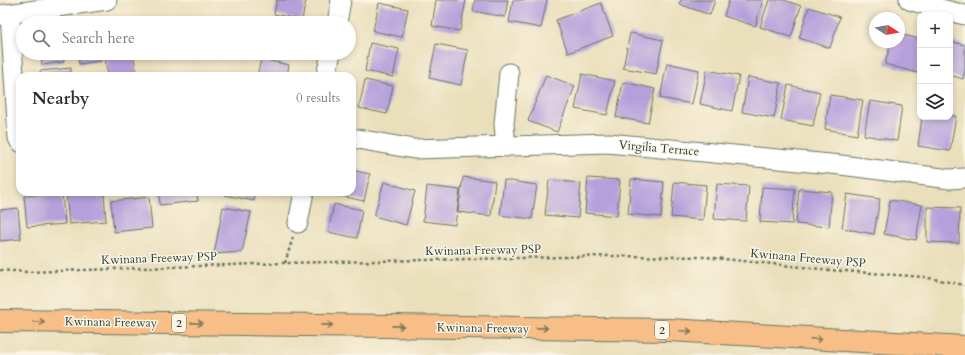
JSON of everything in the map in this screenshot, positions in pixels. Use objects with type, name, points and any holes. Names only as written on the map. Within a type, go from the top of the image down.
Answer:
[{"type":"highway","name":"Kwinana Freeway","points":[[0,322],[113,322],[669,330],[965,348]]},
{"type":"street","points":[[16,119],[5,15],[107,0]]},
{"type":"street","points":[[338,16],[341,0]]},
{"type":"street","points":[[909,0],[965,15]]},
{"type":"street","points":[[327,72],[329,60]]},
{"type":"street","points":[[506,146],[504,124],[509,73]]},
{"type":"street","name":"Virgilia Terrace","points":[[356,139],[414,149],[608,144],[841,165],[950,179],[965,178]]},
{"type":"street","points":[[298,223],[303,196]]},
{"type":"path","points":[[285,263],[298,223]]},
{"type":"path","name":"Kwinana Freeway PSP","points":[[0,270],[27,272],[285,263],[609,256],[704,257],[830,270],[924,277],[965,285]]},
{"type":"building","points":[[277,0],[306,0],[303,16],[283,16],[274,14]]},
{"type":"building","points":[[436,0],[466,0],[460,31],[432,26]]},
{"type":"building","points":[[475,0],[508,0],[505,17],[473,11]]},
{"type":"building","points":[[513,0],[547,0],[541,28],[509,22]]},
{"type":"building","points":[[681,0],[715,0],[710,15],[679,4]]},
{"type":"building","points":[[729,0],[763,0],[755,26],[724,16]]},
{"type":"building","points":[[769,0],[784,0],[801,6],[791,37],[760,27]]},
{"type":"building","points":[[379,3],[408,9],[402,37],[373,31]]},
{"type":"building","points":[[601,3],[613,36],[568,53],[556,20]]},
{"type":"building","points":[[809,7],[840,17],[830,48],[799,38]]},
{"type":"building","points":[[630,33],[663,40],[656,74],[623,68]]},
{"type":"building","points":[[905,35],[917,38],[917,73],[885,64],[889,48],[905,48]]},
{"type":"building","points":[[953,42],[965,45],[965,70],[963,79],[953,76]]},
{"type":"building","points":[[370,43],[399,49],[393,77],[365,71]]},
{"type":"building","points":[[436,44],[468,50],[461,85],[429,78]]},
{"type":"building","points":[[42,60],[64,60],[64,62],[42,65]]},
{"type":"building","points":[[79,60],[101,60],[101,61],[79,64]]},
{"type":"building","points":[[105,60],[134,60],[136,72],[107,72]]},
{"type":"building","points":[[261,60],[289,65],[288,72],[258,72]]},
{"type":"building","points":[[667,63],[699,70],[692,104],[660,98]]},
{"type":"building","points":[[71,68],[71,72],[40,71]]},
{"type":"building","points":[[707,70],[739,76],[732,111],[700,104]]},
{"type":"building","points":[[582,74],[615,81],[607,115],[575,109]]},
{"type":"building","points":[[546,75],[575,86],[557,132],[528,121]]},
{"type":"building","points":[[748,77],[781,83],[774,118],[742,112]]},
{"type":"building","points":[[365,80],[393,86],[387,114],[359,108]]},
{"type":"building","points":[[623,82],[655,89],[648,123],[616,117]]},
{"type":"building","points":[[788,85],[820,92],[813,126],[781,120]]},
{"type":"building","points":[[830,95],[863,100],[857,135],[825,129]]},
{"type":"building","points":[[870,101],[902,106],[897,141],[864,135]]},
{"type":"building","points":[[953,116],[956,116],[950,151],[918,146],[922,120],[953,120]]},
{"type":"building","points":[[356,171],[370,174],[364,201],[341,196],[356,196]]},
{"type":"building","points":[[463,177],[495,181],[491,216],[458,212]]},
{"type":"building","points":[[588,178],[620,180],[617,216],[585,213]]},
{"type":"building","points":[[631,179],[664,182],[661,217],[628,214]]},
{"type":"building","points":[[504,180],[537,185],[532,219],[500,215]]},
{"type":"building","points":[[549,180],[581,183],[578,218],[545,215]]},
{"type":"building","points":[[384,182],[415,191],[406,225],[374,216]]},
{"type":"building","points":[[674,182],[706,185],[703,220],[671,217]]},
{"type":"building","points":[[717,184],[749,186],[746,221],[714,219]]},
{"type":"building","points":[[427,186],[460,190],[455,225],[423,221]]},
{"type":"building","points":[[762,187],[795,189],[792,224],[760,222]]},
{"type":"building","points":[[799,189],[832,192],[829,227],[796,224]]},
{"type":"building","points":[[847,194],[880,199],[874,234],[842,228]]},
{"type":"building","points":[[24,196],[62,196],[65,224],[27,227]]},
{"type":"building","points":[[66,196],[104,196],[106,221],[69,224]]},
{"type":"building","points":[[159,196],[197,196],[198,201],[160,205]]},
{"type":"building","points":[[230,196],[255,196],[254,201]]},
{"type":"building","points":[[149,197],[152,228],[114,232],[111,201]]},
{"type":"building","points":[[890,200],[922,205],[916,240],[884,234]]},
{"type":"building","points":[[334,204],[362,210],[357,238],[328,232]]},
{"type":"building","points":[[223,207],[251,212],[242,252],[214,254]]},
{"type":"building","points":[[927,207],[960,208],[959,243],[927,242]]},
{"type":"building","points":[[18,208],[21,239],[0,241],[0,210]]}]
